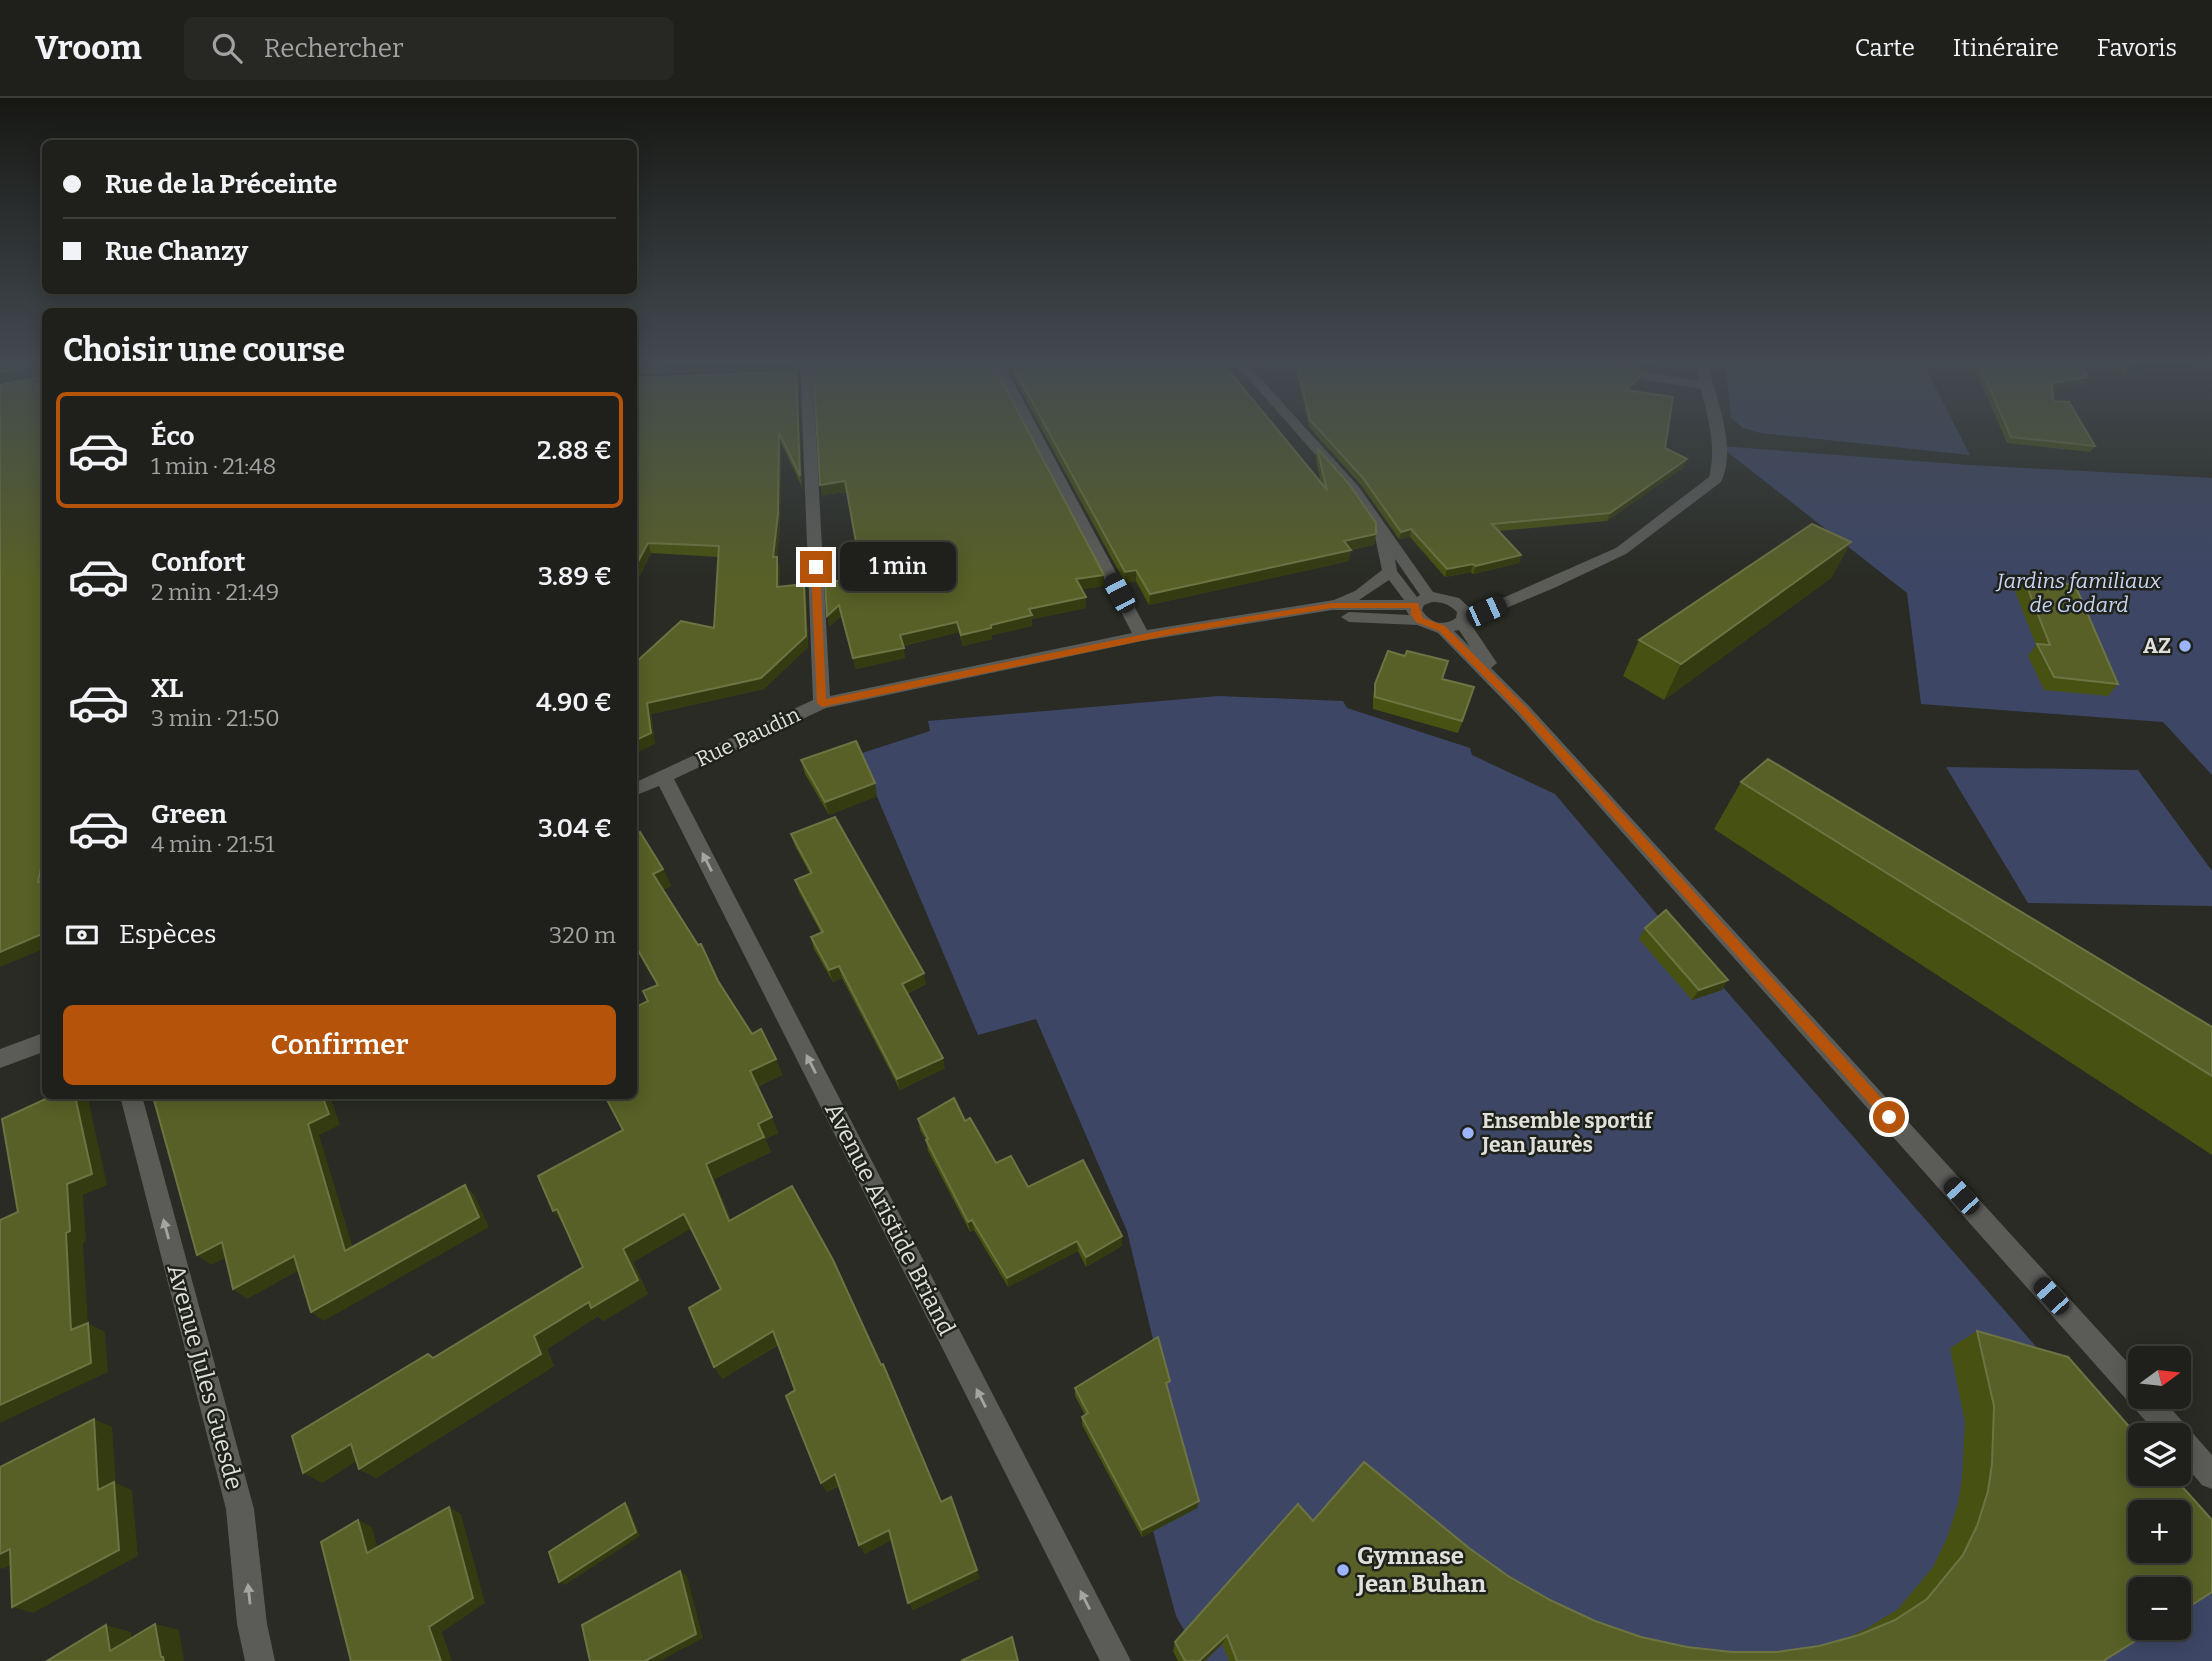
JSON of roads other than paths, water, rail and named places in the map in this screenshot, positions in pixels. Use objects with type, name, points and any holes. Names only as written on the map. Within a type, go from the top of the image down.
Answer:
[{"type":"street","points":[[810,434],[822,703]]},
{"type":"street","points":[[1035,434],[1142,636]]},
{"type":"street","points":[[1305,434],[1354,489],[1379,526],[1421,607]]},
{"type":"street","points":[[1442,628],[1463,622],[1622,551],[1716,479],[1722,463],[1717,434]]},
{"type":"street","points":[[1379,526],[1390,571],[1421,607],[1523,710],[2128,1382]]},
{"type":"street","points":[[1332,606],[1360,594],[1390,571]]},
{"type":"street","points":[[1456,603],[1523,594]]},
{"type":"street","points":[[1421,607],[1443,598],[1456,603],[1465,611],[1463,622],[1523,710]]},
{"type":"street","name":"Rue Baudin","points":[[637,789],[822,703],[1142,636],[1278,614],[1332,606],[1421,607]]},
{"type":"street","name":"Rue Baudin","points":[[1278,614],[1421,607]]},
{"type":"street","name":"Avenue Aristide Briand","points":[[663,776],[1116,1661]]},
{"type":"street","points":[[0,1059],[42,1043]]},
{"type":"street","name":"Avenue Jules Guesde","points":[[132,1099],[240,1509],[252,1624],[260,1661]]},
{"type":"street","points":[[2153,1409],[2166,1423]]},
{"type":"street","points":[[2191,1451],[2212,1475]]},
{"type":"place","name":"AZ","points":[[2185,646]]},
{"type":"place","name":"Ensemble sportif Jean Jaurès","points":[[1468,1133]]},
{"type":"place","name":"Gymnase Jean Buhan","points":[[1343,1570]]},
{"type":"park label","name":"Jardins familiaux de Godard","points":[[2079,593]]}]
